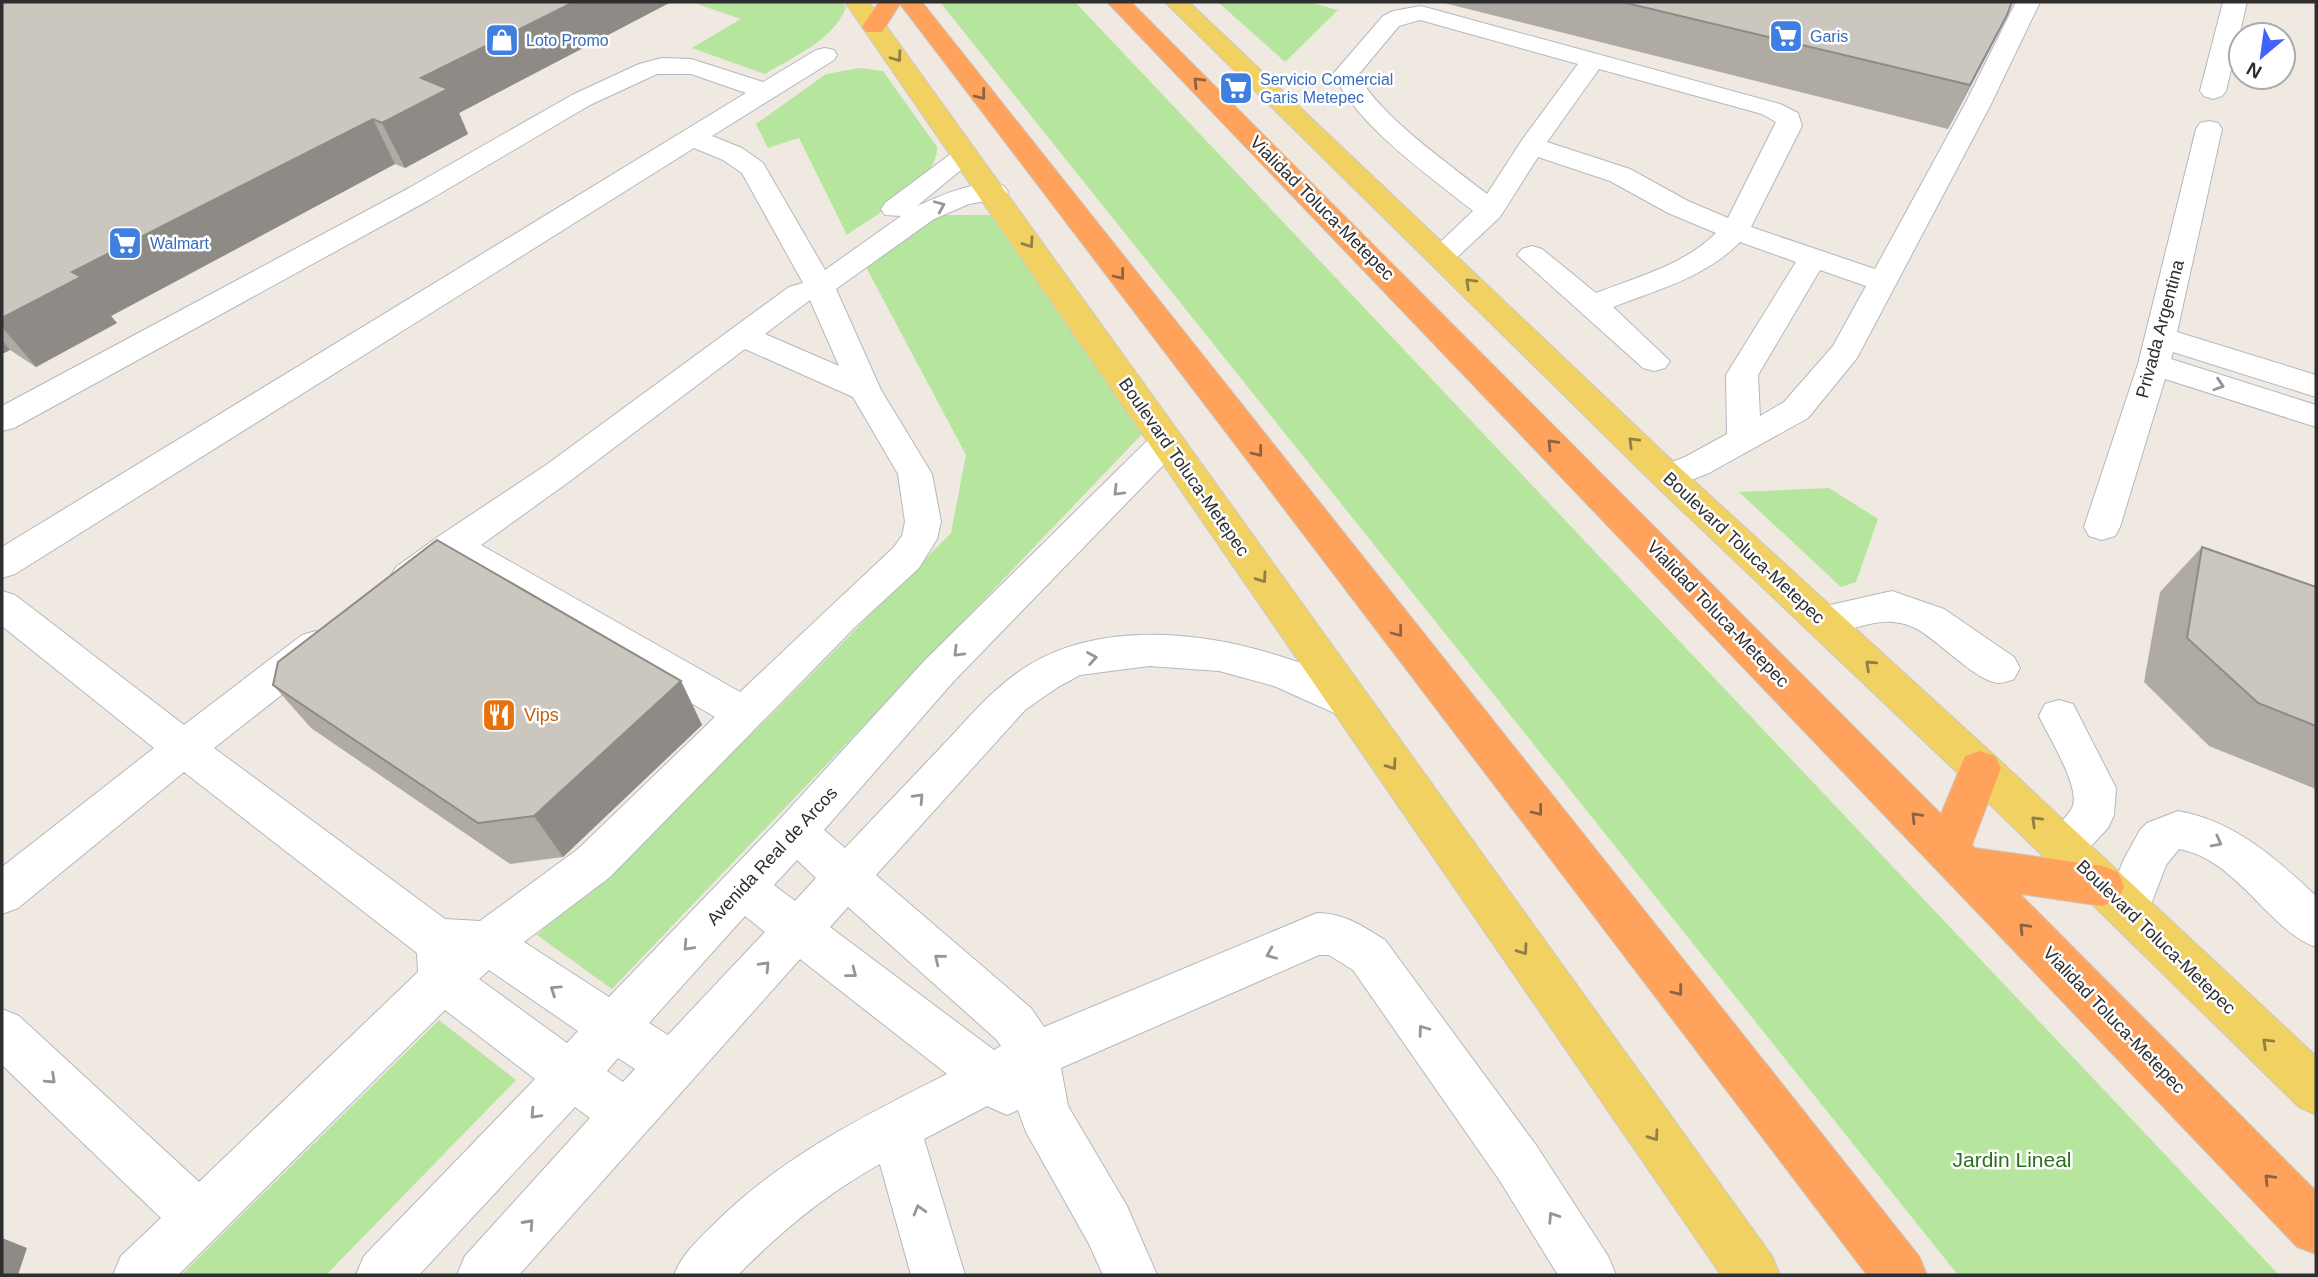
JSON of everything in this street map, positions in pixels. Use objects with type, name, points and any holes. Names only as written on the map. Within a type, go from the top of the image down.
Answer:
[{"type":"highway","points":[[874,27],[890,2]]},
{"type":"highway","points":[[910,2],[1900,1275]]},
{"type":"highway","name":"Vialidad Toluca-Metepec","points":[[1118,2],[2316,1228]]},
{"type":"highway","points":[[1980,768],[1956,858],[2115,897]]},
{"type":"main road","name":"Boulevard Toluca-Metepec","points":[[857,2],[965,156],[994,192],[1166,442],[1753,1275]]},
{"type":"main road","name":"Boulevard Toluca-Metepec","points":[[1176,2],[1668,477],[1980,768],[2316,1090]]},
{"type":"street","points":[[1668,477],[1697,465],[1801,405],[1846,351],[1978,106],[2028,2]]},
{"type":"street","points":[[2213,91],[2235,2]]},
{"type":"street","points":[[1490,211],[1399,135],[1346,82],[1345,74],[1391,21],[1410,13],[1421,13],[1771,108],[1789,118],[1789,126],[1735,231],[1714,252],[1692,265],[1592,304]]},
{"type":"street","points":[[2,564],[825,55]]},
{"type":"street","points":[[1442,256],[1490,211],[1531,146],[1593,60]]},
{"type":"street","points":[[2,421],[408,200],[581,100],[659,64],[682,64],[765,91]]},
{"type":"street","name":"Privada Argentina","points":[[2102,527],[2157,351],[2209,129]]},
{"type":"street","points":[[140,1275],[199,1218],[440,960],[487,943],[594,863],[841,618],[906,558],[919,540],[923,522],[915,474],[865,390],[753,169],[731,153],[692,138]]},
{"type":"street","points":[[1531,146],[1620,175],[1678,207],[1735,231],[1883,282]]},
{"type":"street","points":[[388,593],[452,545],[558,473],[811,285],[965,156]]},
{"type":"street","points":[[811,285],[924,213],[963,197],[994,192]]},
{"type":"street","points":[[1532,255],[1592,304],[1654,361]]},
{"type":"street","points":[[1744,438],[1742,375],[1813,258]]},
{"type":"street","points":[[743,336],[865,390]]},
{"type":"street","points":[[2157,351],[2316,386]]},
{"type":"street","points":[[2157,351],[2316,416]]},
{"type":"street","name":"Avenida Real de Arcos","points":[[383,1275],[571,1076],[939,671],[1166,442]]},
{"type":"street","points":[[452,545],[745,715]]},
{"type":"street","points":[[2,605],[183,748],[440,960],[571,1076],[627,1114]]},
{"type":"street","points":[[1821,620],[1892,605],[1931,619],[2000,668]]},
{"type":"street","points":[[2,894],[183,748],[345,625]]},
{"type":"street","points":[[484,1275],[627,1114],[1011,699],[1037,678],[1079,660],[1139,650],[1204,654],[1264,668],[1323,688],[1350,704]]},
{"type":"street","points":[[2059,716],[2095,788],[2093,815],[2062,847]]},
{"type":"street","points":[[2115,897],[2165,834],[2180,830],[2201,834],[2226,846],[2316,926]]},
{"type":"street","points":[[795,832],[1014,1024],[1034,1055],[1045,1114],[1108,1225],[1130,1275]]},
{"type":"street","points":[[743,888],[989,1078],[1045,1114]]},
{"type":"street","points":[[701,1275],[756,1219],[818,1170],[895,1127],[1034,1055],[1317,934],[1335,934],[1369,955],[1518,1163],[1589,1275]]},
{"type":"street","points":[[487,943],[672,1066]]},
{"type":"street","points":[[2,1032],[199,1218]]},
{"type":"street","points":[[895,1127],[938,1275]]},
{"type":"green space","points":[[842,2],[846,7],[840,19],[823,38],[765,74],[692,48],[741,19],[697,4]]},
{"type":"green space","name":"Jardin Lineal","points":[[940,2],[1075,2],[2279,1275],[1958,1275]]},
{"type":"green space","points":[[1218,2],[1308,2],[1338,10],[1285,62]]},
{"type":"green space","points":[[859,68],[883,71],[937,147],[935,160],[916,185],[847,235],[799,138],[768,148],[756,124],[826,74]]},
{"type":"green space","points":[[936,215],[992,215],[1144,432],[612,989],[537,935],[756,730],[951,533],[966,455],[866,267]]},
{"type":"green space","points":[[1829,488],[1878,519],[1856,582],[1841,587],[1739,492]]},
{"type":"green space","points":[[439,1020],[516,1080],[326,1275],[181,1275]]},
{"type":"building","name":"Walmart","points":[[2,2],[574,2],[421,78],[448,89],[382,123],[373,119],[72,272],[81,277],[2,318]]},
{"type":"building","points":[[1622,2],[2012,2],[1970,85]]},
{"type":"building","name":"Vips","points":[[437,540],[681,681],[534,816],[478,823],[273,685],[278,662]]},
{"type":"building","points":[[2202,547],[2316,587],[2316,726],[2258,703],[2187,638]]},
{"type":"place","name":"Garis","points":[[1786,36]]},
{"type":"place","name":"Loto Promo","points":[[502,40]]},
{"type":"place","name":"Servicio Comercial Garis Metepec","points":[[1236,88]]},
{"type":"place","name":"Walmart","points":[[125,243]]},
{"type":"place","name":"Vips","points":[[499,715]]}]
